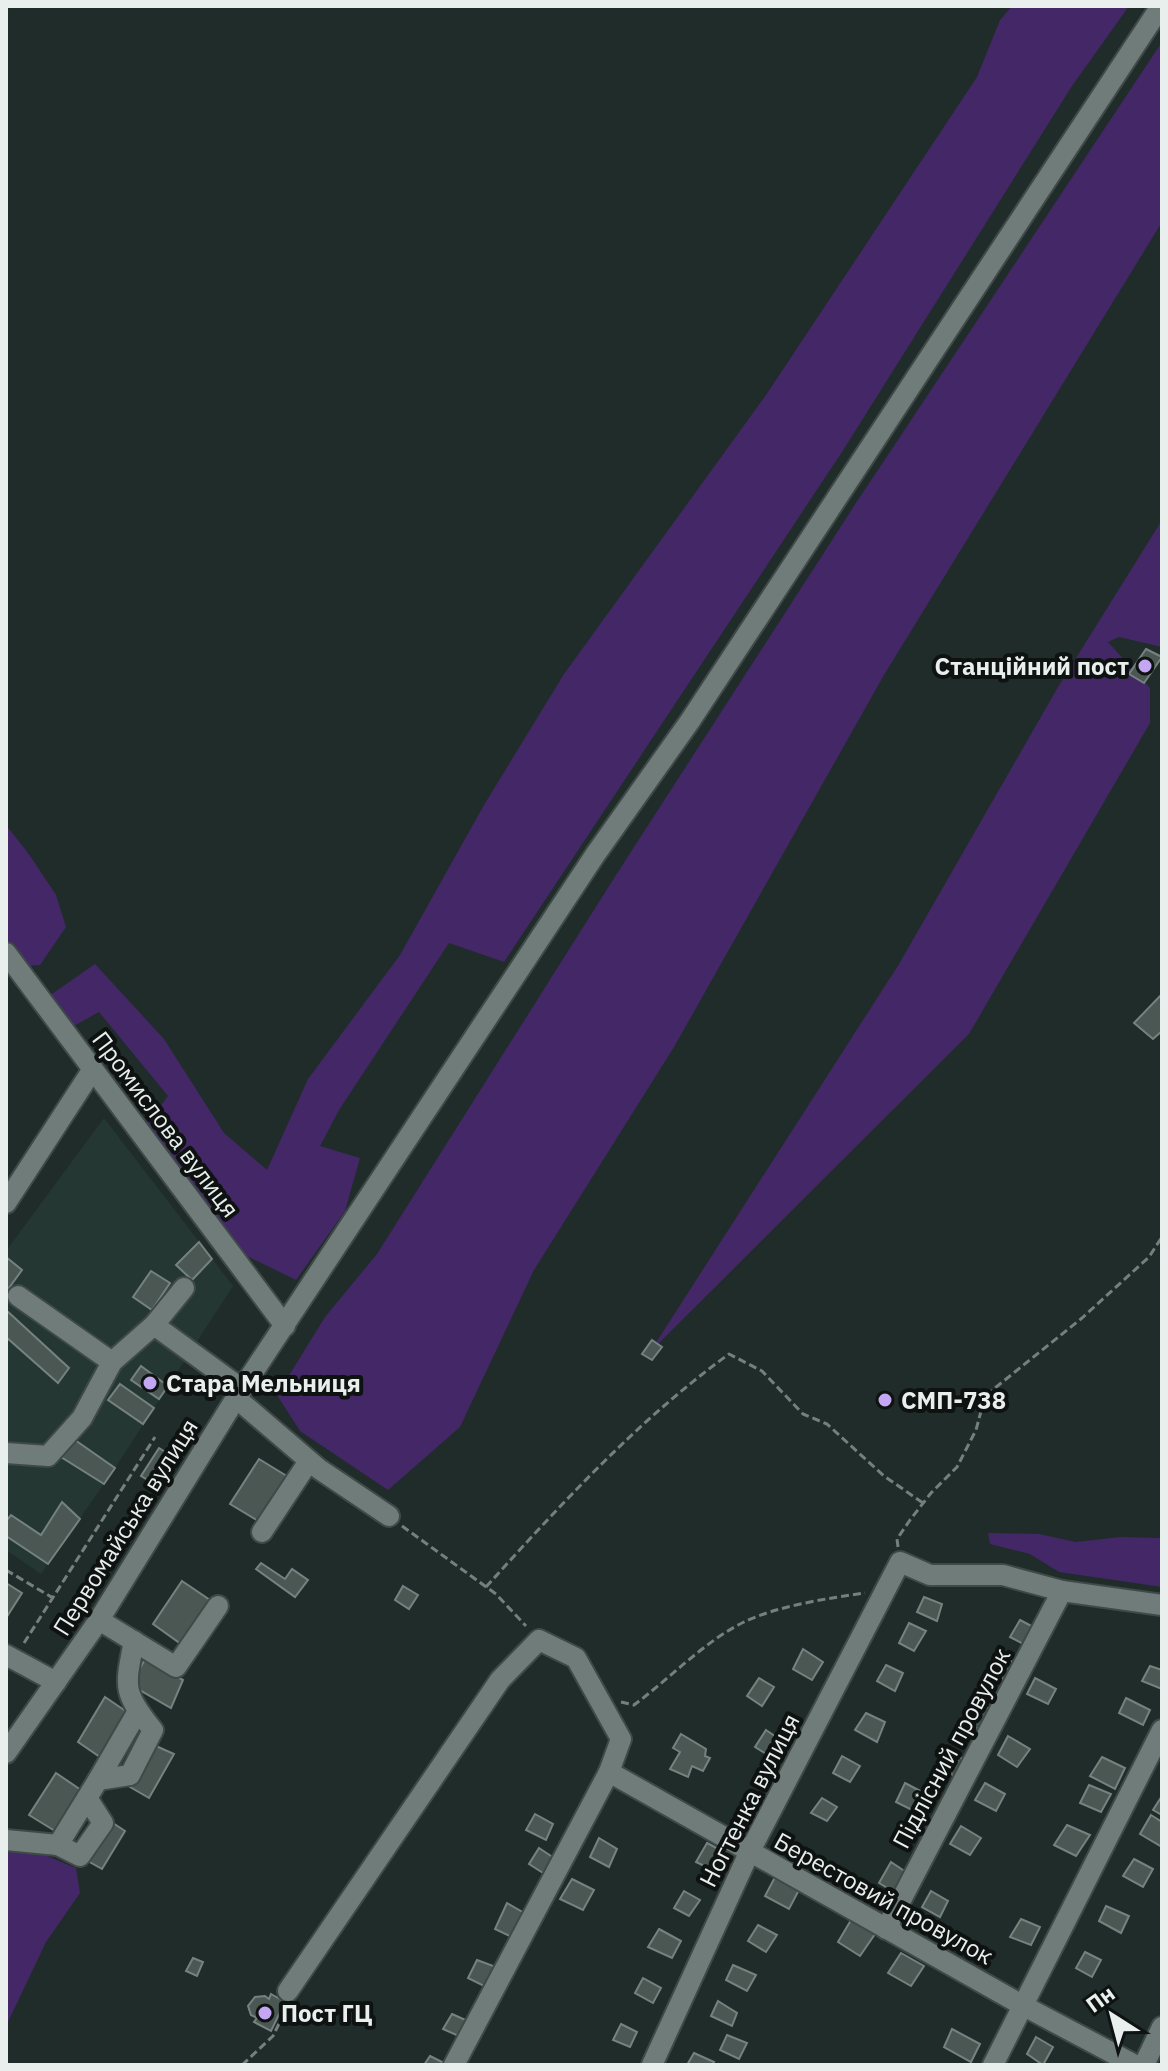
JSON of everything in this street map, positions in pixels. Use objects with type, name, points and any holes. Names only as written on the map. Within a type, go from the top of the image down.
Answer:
[{"type":"street","name":"Первомайська вулиця","points":[[6,1753],[99,1620],[239,1393],[595,855],[734,655],[1161,6]]},
{"type":"street","name":"Промислова вулиця","points":[[6,953],[285,1326]]},
{"type":"street","points":[[6,1203],[93,1069]]},
{"type":"street","points":[[6,1453],[48,1456],[82,1418],[112,1362],[154,1325],[184,1288]]},
{"type":"street","points":[[18,1296],[112,1362]]},
{"type":"street","points":[[154,1325],[239,1393],[309,1461],[389,1516]]},
{"type":"street","points":[[262,1532],[309,1461]]},
{"type":"street","points":[[900,1562],[930,1575],[1003,1575],[1062,1591],[1162,1605]]},
{"type":"street","name":"Ногтенка вулиця","points":[[652,2065],[749,1853],[900,1562]]},
{"type":"street","name":"Підлісний провулок","points":[[886,1929],[1062,1591]]},
{"type":"street","points":[[99,1620],[176,1667],[218,1606]]},
{"type":"street","points":[[288,1991],[500,1680],[539,1640],[576,1658],[621,1739],[609,1772],[454,2065]]},
{"type":"street","points":[[6,1840],[58,1845],[92,1789],[130,1775],[153,1730],[138,1711],[126,1685],[134,1641]]},
{"type":"street","points":[[10,1657],[56,1682]]},
{"type":"street","points":[[993,2065],[1162,1730]]},
{"type":"street","name":"Берестовий провулок","points":[[609,1772],[749,1853],[1135,2065]]},
{"type":"street","points":[[1144,2065],[1162,2027]]},
{"type":"path","points":[[900,1562],[897,1539],[923,1503],[957,1467],[976,1430],[985,1396],[1082,1318],[1149,1257],[1162,1237]]},
{"type":"path","points":[[486,1587],[544,1523],[679,1391],[729,1354],[762,1371],[803,1414],[827,1424],[884,1476],[923,1503]]},
{"type":"path","points":[[10,1657],[53,1598],[155,1437]]},
{"type":"path","points":[[389,1516],[486,1587],[539,1640]]},
{"type":"path","points":[[6,1570],[53,1598]]},
{"type":"path","points":[[596,1694],[634,1705],[683,1664],[744,1622],[830,1598],[885,1591]]},
{"type":"path","points":[[242,2065],[273,2036],[286,2010],[288,1991]]},
{"type":"shaded area","points":[[1012,6],[1129,6],[1072,86],[842,452],[504,962],[449,943],[339,1110],[320,1146],[360,1158],[345,1211],[296,1280],[245,1255],[146,1125],[168,1096],[99,1012],[70,1028],[49,996],[95,964],[164,1039],[224,1133],[267,1170],[308,1079],[400,955],[484,805],[564,674],[766,395],[977,77],[1000,20]]},
{"type":"shaded area","points":[[1162,42],[1162,222],[884,675],[674,1047],[534,1270],[460,1427],[388,1490],[300,1431],[277,1395],[325,1317],[377,1254],[856,503]]},
{"type":"shaded area","points":[[1162,520],[1162,647],[1119,637],[1108,642],[1150,688],[1150,723],[969,1034],[650,1352],[899,964],[1058,687]]},
{"type":"shaded area","points":[[6,825],[56,895],[66,927],[40,965],[23,966],[6,943]]},
{"type":"shaded area","points":[[104,1118],[233,1286],[115,1468],[41,1574],[6,1550],[6,1251]]},
{"type":"shaded area","points":[[988,1533],[1039,1534],[1076,1542],[1120,1537],[1162,1538],[1162,1587],[1059,1572],[1030,1554],[990,1544]]},
{"type":"shaded area","points":[[6,1846],[47,1856],[76,1868],[80,1893],[46,1942],[6,2026]]},
{"type":"building","name":"Станційний пост","points":[[1146,649],[1162,657],[1144,683],[1129,674]]},
{"type":"building","points":[[1162,994],[1162,1031],[1153,1039],[1134,1023]]},
{"type":"building","points":[[199,1242],[212,1259],[192,1280],[176,1265]]},
{"type":"building","points":[[6,1257],[22,1270],[6,1292]]},
{"type":"building","points":[[151,1271],[170,1283],[152,1310],[133,1297]]},
{"type":"building","points":[[6,1310],[69,1368],[58,1383],[6,1337]]},
{"type":"building","points":[[652,1340],[662,1347],[652,1360],[642,1354]]},
{"type":"building","name":"Стара Мельниця","points":[[141,1366],[168,1386],[159,1399],[131,1380]]},
{"type":"building","points":[[120,1384],[154,1408],[143,1424],[108,1400]]},
{"type":"building","points":[[75,1440],[115,1468],[104,1484],[61,1457]]},
{"type":"building","points":[[159,1448],[177,1459],[156,1485],[141,1476]]},
{"type":"building","points":[[259,1459],[290,1478],[260,1522],[230,1504]]},
{"type":"building","points":[[62,1502],[80,1519],[48,1564],[6,1536],[6,1521],[11,1515],[41,1535]]},
{"type":"building","points":[[261,1563],[285,1579],[292,1569],[308,1580],[295,1597],[256,1569]]},
{"type":"building","points":[[182,1581],[210,1600],[181,1644],[153,1624]]},
{"type":"building","points":[[6,1583],[22,1593],[6,1618]]},
{"type":"building","points":[[403,1586],[418,1595],[409,1609],[395,1600]]},
{"type":"building","points":[[924,1597],[942,1604],[937,1621],[917,1612]]},
{"type":"building","points":[[1020,1620],[1039,1630],[1029,1647],[1010,1637]]},
{"type":"building","points":[[909,1623],[926,1631],[914,1651],[899,1643]]},
{"type":"building","points":[[803,1649],[823,1662],[812,1680],[793,1669]]},
{"type":"building","points":[[1001,1656],[1018,1665],[1010,1682],[992,1674]]},
{"type":"building","points":[[145,1659],[183,1680],[171,1708],[131,1685]]},
{"type":"building","points":[[886,1665],[903,1673],[895,1691],[877,1681]]},
{"type":"building","points":[[1150,1666],[1162,1670],[1162,1689],[1142,1681]]},
{"type":"building","points":[[759,1678],[774,1687],[762,1706],[747,1696]]},
{"type":"building","points":[[1035,1678],[1056,1689],[1048,1704],[1027,1694]]},
{"type":"building","points":[[105,1697],[130,1714],[103,1759],[78,1742]]},
{"type":"building","points":[[1126,1698],[1150,1710],[1143,1725],[1119,1713]]},
{"type":"building","points":[[981,1705],[996,1712],[985,1732],[969,1724]]},
{"type":"building","points":[[866,1713],[885,1722],[877,1742],[855,1730]]},
{"type":"building","points":[[766,1730],[782,1741],[771,1757],[755,1747]]},
{"type":"building","points":[[681,1734],[706,1749],[705,1756],[710,1758],[703,1771],[692,1766],[688,1777],[670,1769],[680,1752],[673,1748]]},
{"type":"building","points":[[1008,1736],[1030,1749],[1017,1767],[998,1755]]},
{"type":"building","points":[[156,1746],[174,1754],[149,1798],[130,1787]]},
{"type":"building","points":[[954,1754],[969,1762],[960,1779],[944,1770]]},
{"type":"building","points":[[842,1756],[860,1766],[850,1782],[833,1773]]},
{"type":"building","points":[[1102,1757],[1125,1768],[1115,1789],[1090,1776]]},
{"type":"building","points":[[56,1773],[81,1790],[55,1831],[29,1815]]},
{"type":"building","points":[[905,1783],[926,1794],[916,1812],[896,1802]]},
{"type":"building","points":[[985,1783],[1005,1794],[996,1811],[975,1800]]},
{"type":"building","points":[[1089,1785],[1111,1794],[1101,1812],[1080,1803]]},
{"type":"building","points":[[1162,1796],[1162,1815],[1153,1810]]},
{"type":"building","points":[[822,1798],[837,1807],[827,1821],[811,1813]]},
{"type":"building","points":[[535,1814],[553,1824],[546,1840],[526,1830]]},
{"type":"building","points":[[1151,1815],[1162,1822],[1162,1847],[1140,1834]]},
{"type":"building","points":[[110,1821],[125,1831],[102,1869],[86,1860]]},
{"type":"building","points":[[1067,1825],[1090,1835],[1076,1856],[1054,1845]]},
{"type":"building","points":[[961,1826],[981,1838],[970,1855],[950,1844]]},
{"type":"building","points":[[599,1838],[617,1849],[609,1867],[590,1857]]},
{"type":"building","points":[[707,1843],[726,1853],[715,1871],[696,1862]]},
{"type":"building","points":[[539,1848],[554,1858],[543,1873],[529,1864]]},
{"type":"building","points":[[1134,1859],[1153,1869],[1143,1887],[1123,1876]]},
{"type":"building","points":[[891,1862],[909,1874],[899,1895],[879,1883]]},
{"type":"building","points":[[775,1877],[799,1890],[789,1909],[765,1896]]},
{"type":"building","points":[[572,1879],[594,1890],[583,1910],[560,1899]]},
{"type":"building","points":[[684,1891],[700,1900],[689,1916],[674,1908]]},
{"type":"building","points":[[931,1891],[948,1901],[940,1917],[922,1907]]},
{"type":"building","points":[[507,1903],[526,1914],[512,1937],[495,1929]]},
{"type":"building","points":[[1106,1906],[1129,1916],[1121,1933],[1099,1921]]},
{"type":"building","points":[[1021,1919],[1040,1927],[1031,1945],[1010,1937]]},
{"type":"building","points":[[851,1920],[875,1934],[860,1956],[838,1942]]},
{"type":"building","points":[[758,1925],[777,1935],[766,1952],[748,1941]]},
{"type":"building","points":[[659,1929],[681,1941],[672,1958],[648,1947]]},
{"type":"building","points":[[1085,1952],[1101,1960],[1092,1977],[1076,1968]]},
{"type":"building","points":[[901,1953],[924,1966],[911,1986],[888,1973]]},
{"type":"building","points":[[193,1958],[203,1962],[197,1976],[186,1971]]},
{"type":"building","points":[[477,1960],[496,1967],[486,1987],[468,1978]]},
{"type":"building","points":[[733,1965],[756,1975],[747,1991],[726,1980]]},
{"type":"building","points":[[643,1978],[661,1988],[653,2003],[635,1993]]},
{"type":"building","name":"Пост ГЦ","points":[[271,1994],[285,2002],[271,2031],[254,2022],[257,2018],[251,2015],[248,2006],[255,1997],[265,1996],[269,1999]]},
{"type":"building","points":[[718,2001],[737,2013],[732,2026],[711,2016]]},
{"type":"building","points":[[452,2014],[470,2022],[461,2037],[443,2029]]},
{"type":"building","points":[[621,2024],[637,2032],[630,2047],[613,2040]]},
{"type":"building","points":[[952,2029],[980,2044],[971,2062],[944,2047]]},
{"type":"building","points":[[727,2035],[747,2043],[739,2059],[720,2050]]},
{"type":"building","points":[[1036,2037],[1053,2047],[1043,2065],[1027,2054]]},
{"type":"building","points":[[694,2053],[714,2062],[712,2065],[687,2065]]},
{"type":"building","points":[[430,2056],[448,2065],[424,2065]]},
{"type":"place","name":"Станційний пост","points":[[1145,666]]},
{"type":"place","name":"Стара Мельниця","points":[[150,1383]]},
{"type":"place","name":"СМП-738","points":[[885,1400]]},
{"type":"place","name":"Пост ГЦ","points":[[265,2013]]}]
